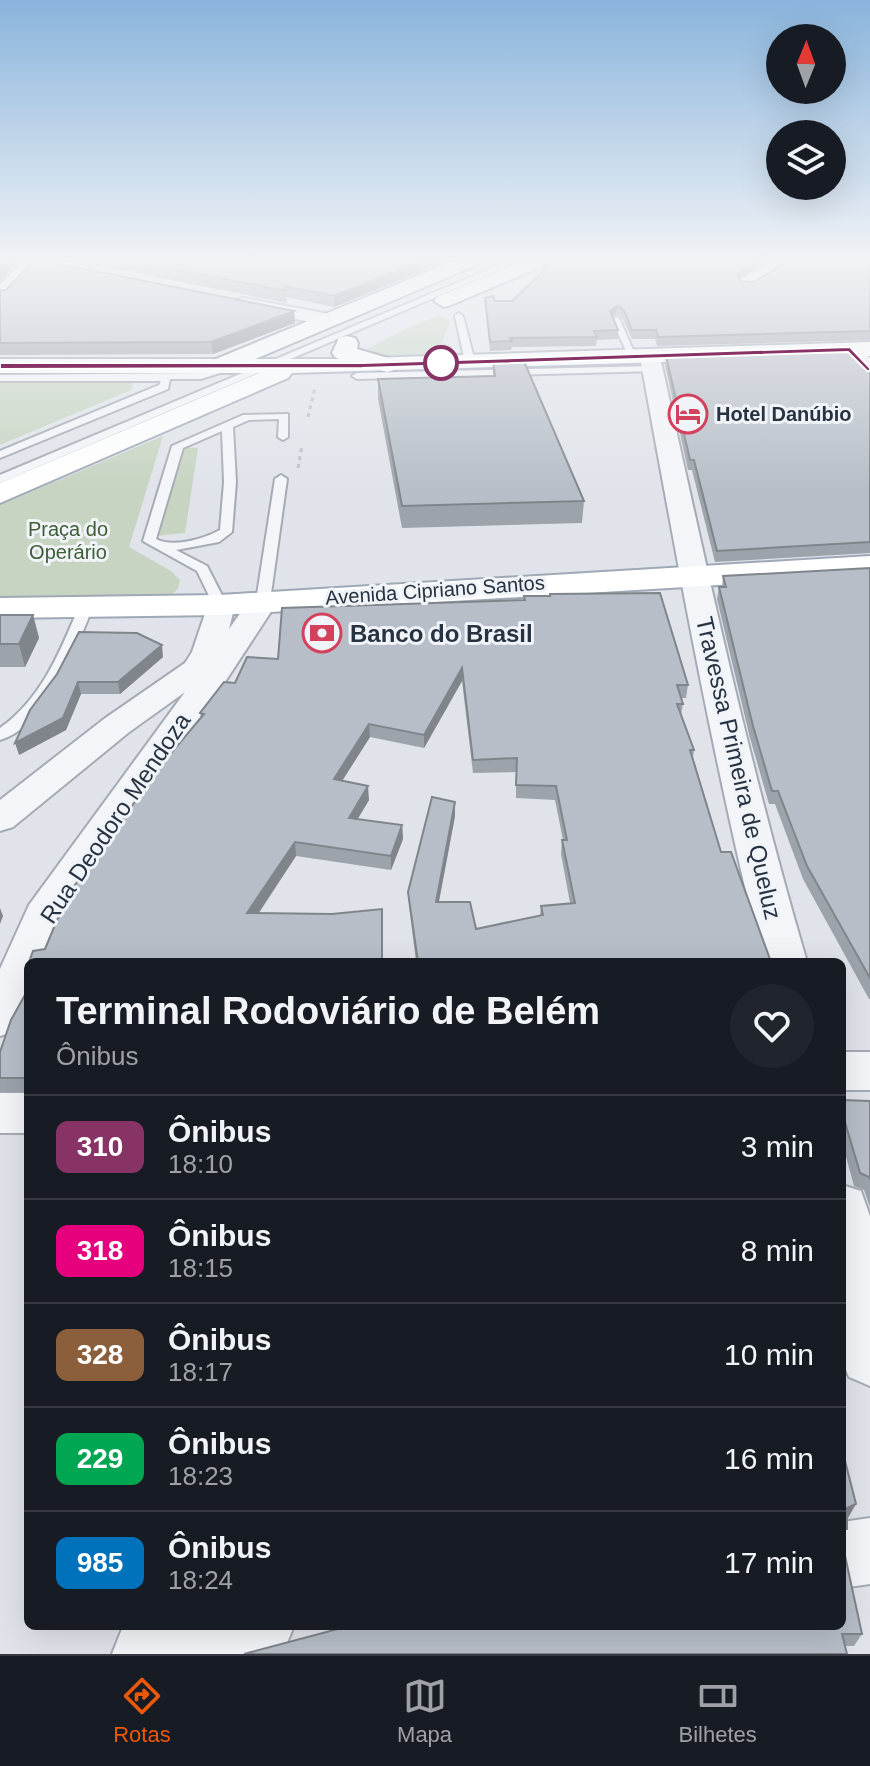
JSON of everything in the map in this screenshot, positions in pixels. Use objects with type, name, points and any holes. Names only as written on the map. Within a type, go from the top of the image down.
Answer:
[{"type":"main road","points":[[232,366],[297,335]]},
{"type":"main road","points":[[0,494],[365,335]]},
{"type":"main road","points":[[347,343],[344,353],[350,357],[387,365]]},
{"type":"main road","points":[[0,366],[646,361],[860,350]]},
{"type":"main road","name":"Avenida Cipriano Santos","points":[[0,608],[220,605],[695,574],[870,566]]},
{"type":"street","points":[[860,350],[870,369]]},
{"type":"street","name":"Travessa Primeira de Queluz","points":[[646,361],[750,834],[784,958]]},
{"type":"street","name":"Rua Deodoro Mendoza","points":[[26,958],[49,905],[172,737],[263,601]]},
{"type":"street","points":[[0,819],[116,726],[181,682],[202,663],[212,639],[220,605]]},
{"type":"street","points":[[116,726],[172,737]]},
{"type":"street","name":"Rua Deodoro Mendoza","points":[[0,1019],[24,963]]},
{"type":"street","points":[[846,1071],[870,1071]]},
{"type":"street","points":[[0,1113],[24,1113]]},
{"type":"street","points":[[846,1229],[870,1357]]},
{"type":"street","points":[[846,1554],[870,1551]]},
{"type":"street","points":[[147,1654],[244,1630]]},
{"type":"lane","points":[[0,378],[206,376],[306,335]]},
{"type":"lane","points":[[0,479],[342,335]]},
{"type":"lane","points":[[464,335],[470,362]]},
{"type":"lane","points":[[627,335],[646,361]]},
{"type":"lane","points":[[357,376],[646,361]]},
{"type":"lane","points":[[0,455],[164,387],[167,381],[158,377]]},
{"type":"lane","points":[[220,605],[202,569],[149,541],[178,446],[247,417],[284,416],[283,437]]},
{"type":"lane","points":[[166,548],[214,539],[226,532],[230,482],[227,424]]},
{"type":"lane","points":[[263,601],[281,479]]},
{"type":"lane","points":[[0,735],[14,727],[39,701],[66,657],[85,609]]},
{"type":"lane","points":[[0,979],[32,912]]},
{"type":"green space","points":[[393,335],[445,335],[442,343],[453,346],[433,358],[410,361],[363,354]]},
{"type":"green space","points":[[134,380],[131,390],[0,445],[0,381]]},
{"type":"green space","name":"Praça do Operário","points":[[163,436],[129,547],[171,571],[180,580],[178,589],[170,596],[0,600],[0,505]]},
{"type":"green space","points":[[182,447],[198,448],[185,533],[155,536]]},
{"type":"building","points":[[0,335],[229,335],[211,342],[0,343]]},
{"type":"building","points":[[489,335],[597,337],[510,338],[512,341],[490,342]]},
{"type":"building","points":[[657,335],[722,335],[658,337]]},
{"type":"building","points":[[847,351],[863,366],[870,368],[870,542],[717,551],[694,460],[690,460],[666,356]]},
{"type":"building","points":[[523,359],[584,501],[402,506],[378,379],[495,376],[493,360]]},
{"type":"building","points":[[870,568],[870,978],[807,866],[778,791],[772,791],[719,587],[726,587],[723,576]]},
{"type":"building","points":[[660,593],[688,685],[677,685],[683,704],[677,704],[694,750],[690,750],[721,852],[731,852],[770,958],[417,958],[408,892],[432,797],[455,802],[436,902],[470,902],[476,929],[543,915],[541,906],[575,903],[562,840],[567,840],[556,786],[516,785],[517,758],[473,760],[462,668],[424,735],[369,724],[334,779],[368,786],[349,818],[402,825],[391,856],[295,842],[247,913],[332,914],[382,909],[382,958],[30,958],[33,951],[45,949],[67,896],[162,764],[204,714],[200,713],[224,682],[235,683],[247,657],[278,659],[282,608],[525,600],[524,596]]},
{"type":"building","points":[[0,615],[33,615],[19,644],[0,644]]},
{"type":"building","points":[[79,632],[137,633],[162,645],[118,682],[78,682],[63,718],[15,743],[30,710],[57,674]]},
{"type":"building","points":[[24,997],[24,1078],[0,1078],[0,1052],[11,1020]]},
{"type":"building","points":[[846,1100],[870,1101],[870,1179],[860,1173],[846,1126]]},
{"type":"building","points":[[846,1465],[856,1504],[847,1508],[847,1529]]},
{"type":"building","points":[[846,1560],[862,1634],[842,1634],[847,1654],[244,1654],[334,1630],[846,1630]]},
{"type":"bus line","name":"310","points":[[0,366],[362,366],[850,350],[870,370]]},
{"type":"place","name":"Hotel Danúbio","points":[[688,414]]},
{"type":"place","name":"Banco do Brasil","points":[[322,633]]}]
